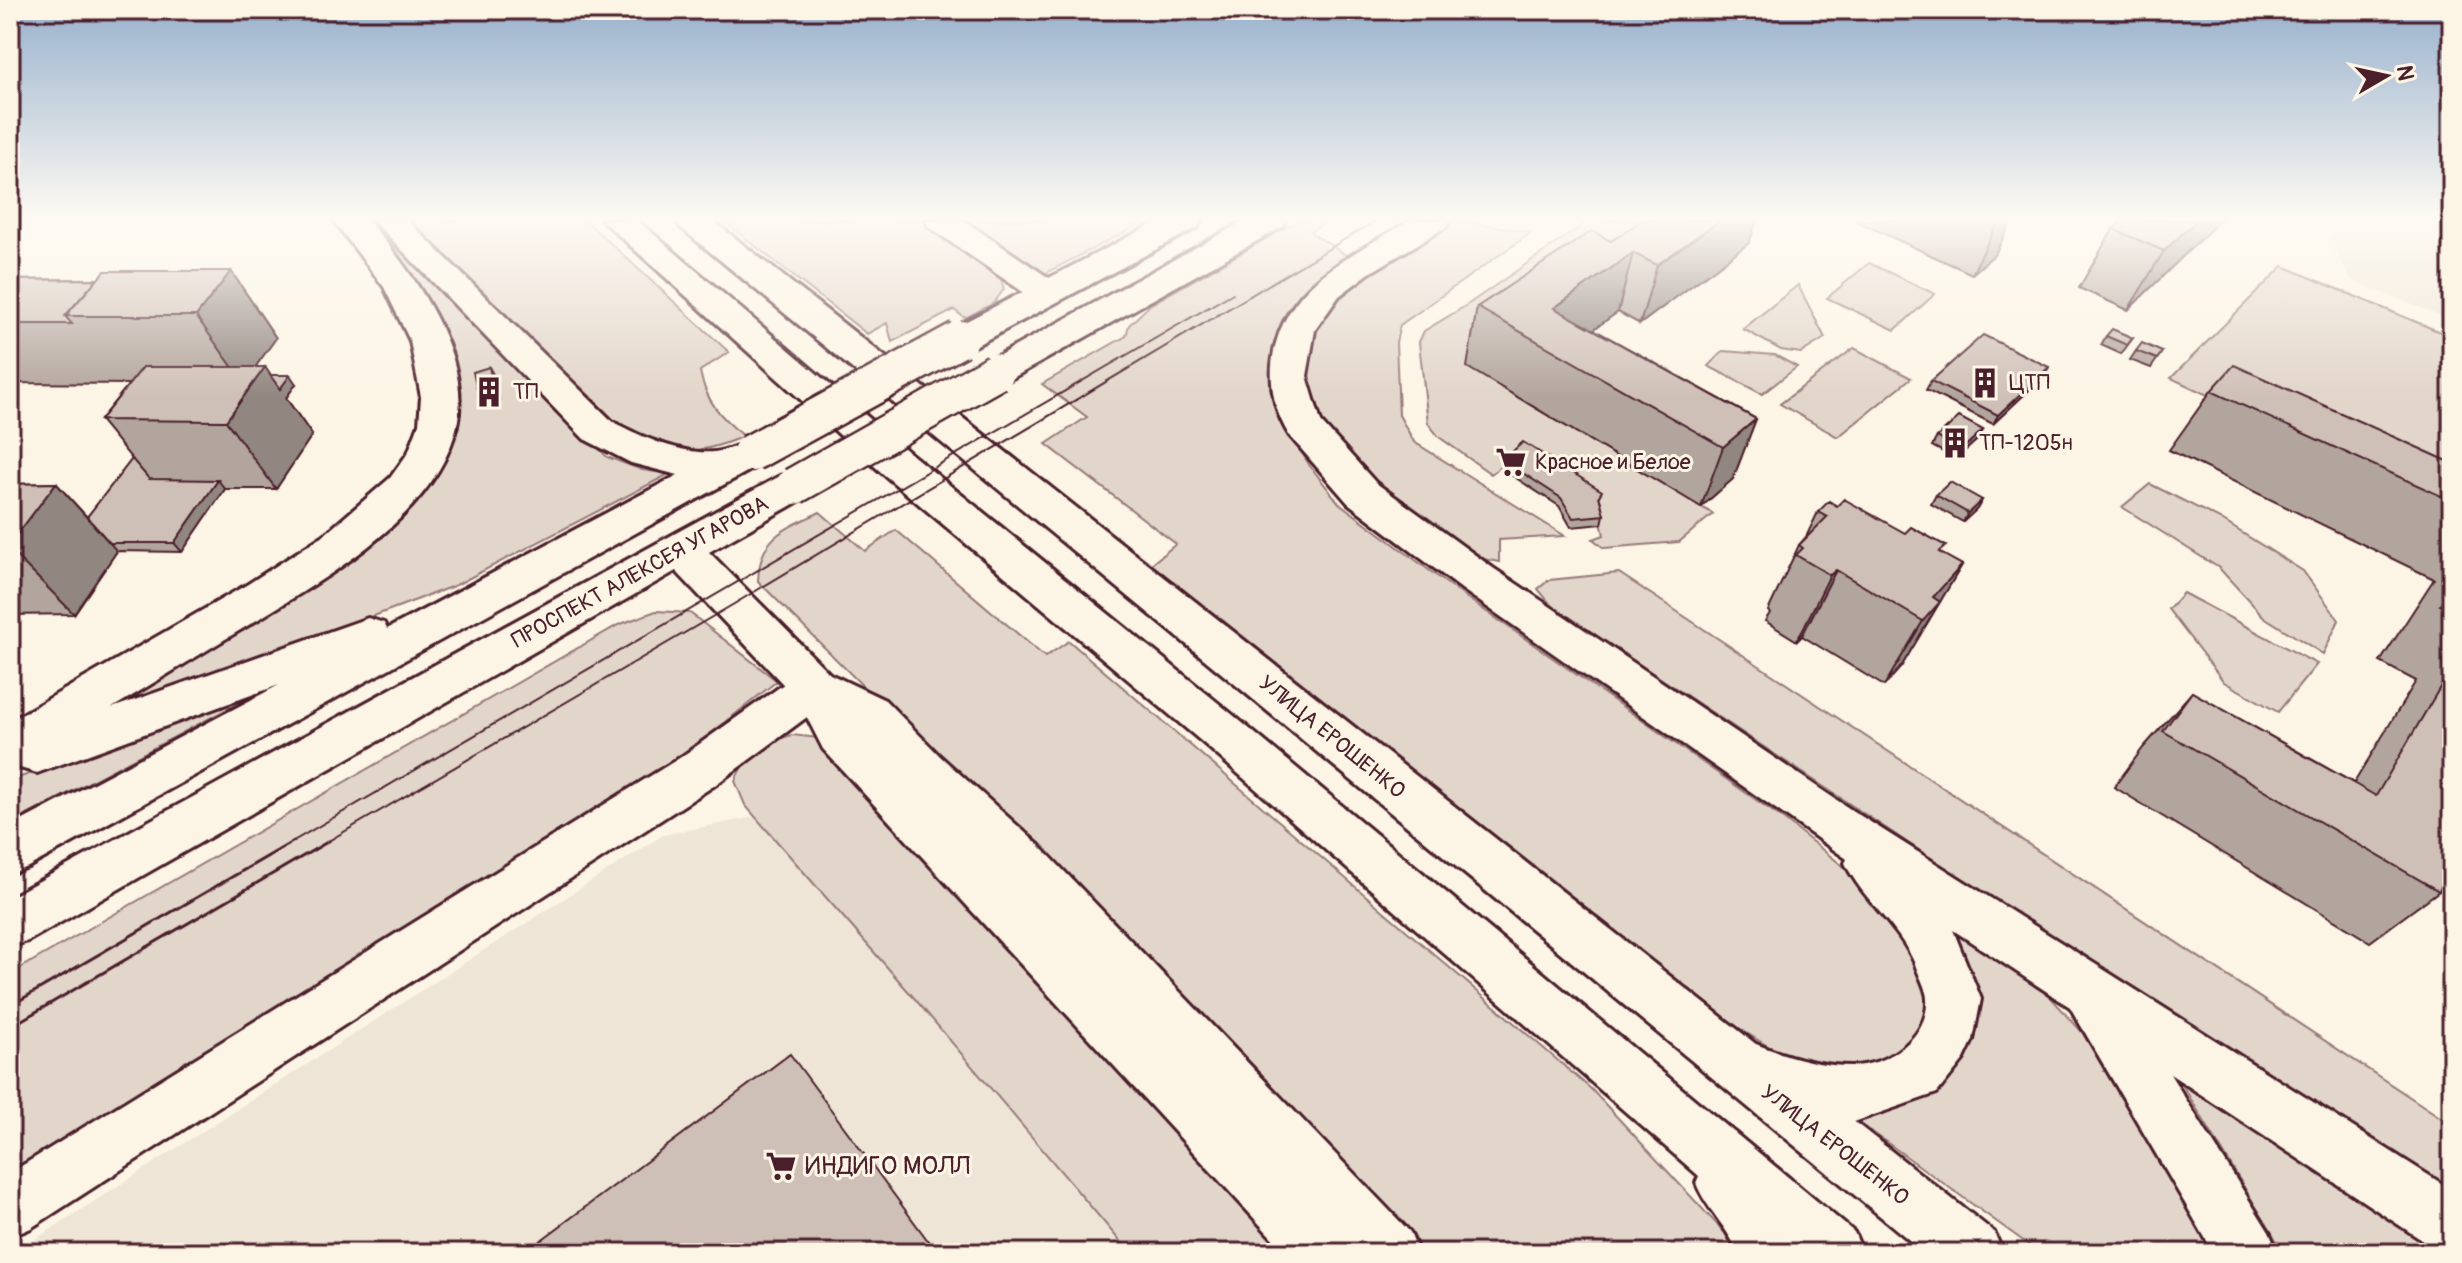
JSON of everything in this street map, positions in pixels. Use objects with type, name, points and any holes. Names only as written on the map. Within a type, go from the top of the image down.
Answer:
[{"type":"main road","points":[[10,744],[68,713],[324,557],[370,521],[406,485],[426,456],[438,424],[439,388],[434,358],[409,298],[396,279]]},
{"type":"main road","points":[[448,279],[598,430],[622,446],[659,460],[739,459]]},
{"type":"main road","points":[[685,279],[896,463],[1217,728],[1833,1253]]},
{"type":"main road","name":"УЛИЦА ЕРОШЕНКО","points":[[767,279],[952,425],[1725,1058],[1973,1253]]},
{"type":"main road","points":[[1027,279],[1049,294]]},
{"type":"main road","points":[[10,852],[1077,279]]},
{"type":"main road","name":"ПРОСПЕКТ АЛЕКСЕЯ УГАРОВА","points":[[10,924],[794,486],[1157,279]]},
{"type":"main road","points":[[1340,279],[1327,289],[1297,329],[1288,376],[1303,426],[1362,493],[1478,579],[1836,826],[2452,1225]]},
{"type":"main road","points":[[680,549],[814,687],[840,736],[1327,1253]]},
{"type":"main road","points":[[10,763],[509,585]]},
{"type":"main road","points":[[10,1207],[698,771],[814,687]]},
{"type":"main road","points":[[814,687],[869,713],[923,770],[1022,862],[1389,1253]]},
{"type":"main road","points":[[1725,1058],[1793,1086],[1854,1094],[1917,1074],[1945,1040],[1954,999],[1935,948],[1892,887],[1836,826]]},
{"type":"main road","points":[[2087,991],[2248,1253]]},
{"type":"main road","points":[[1677,1121],[1755,1221],[1768,1253]]},
{"type":"shaded area","points":[[415,279],[431,279],[607,457],[642,470],[669,474],[456,585],[121,711],[70,725],[422,489],[443,464],[457,424],[458,395],[454,366],[445,338]]},
{"type":"shaded area","points":[[464,279],[649,279],[729,352],[700,371],[715,408],[744,436],[709,448],[680,450],[666,448],[618,428]]},
{"type":"shaded area","points":[[797,279],[1001,279],[1004,289],[994,303],[965,318],[954,310],[892,342],[887,323],[867,334]]},
{"type":"shaded area","points":[[1196,279],[1332,279],[1279,338],[1272,366],[1276,398],[1288,430],[1310,466],[1339,503],[1457,591],[1782,818],[1857,877],[1924,955],[1933,1027],[1895,1066],[1836,1073],[1774,1050],[1718,1015],[1150,565],[1176,544],[1046,444],[1087,417],[1042,384],[1126,336],[1129,325],[1150,305]]},
{"type":"shaded area","points":[[1358,279],[1465,279],[1400,325],[1396,342],[1399,415],[1414,442],[1565,536],[1499,540],[1499,562],[1478,558],[1379,491],[1321,424],[1305,374],[1313,330]]},
{"type":"shaded area","points":[[1505,279],[1627,279],[1597,300],[1468,367],[1713,514],[1679,542],[1604,548],[1593,539],[1604,535],[1597,505],[1521,451],[1491,474],[1439,437],[1428,423],[1419,342],[1424,331]]},
{"type":"shaded area","points":[[1850,279],[1903,279],[1935,294],[1895,330],[1827,298]]},
{"type":"shaded area","points":[[2270,279],[2314,279],[2452,337],[2452,509],[2171,378]]},
{"type":"shaded area","points":[[2452,279],[2452,321],[2352,280]]},
{"type":"shaded area","points":[[1798,285],[1825,338],[1801,353],[1781,350],[1743,329]]},
{"type":"shaded area","points":[[1854,348],[1911,378],[1838,437],[1780,404]]},
{"type":"shaded area","points":[[1723,351],[1775,355],[1797,367],[1762,394],[1708,366]]},
{"type":"shaded area","points":[[2150,484],[2220,519],[2303,571],[2339,620],[2323,654],[2264,617],[2219,568],[2122,507]]},
{"type":"shaded area","points":[[820,512],[865,551],[896,530],[1045,657],[1069,641],[1591,1089],[1725,1233],[1735,1253],[1421,1253],[1170,994],[758,581],[763,553],[776,536]]},
{"type":"shaded area","points":[[1619,573],[2452,1125],[2452,1205],[1552,606],[1538,589],[1549,580]]},
{"type":"shaded area","points":[[2183,593],[2317,664],[2278,712],[2224,682],[2168,609]]},
{"type":"shaded area","points":[[656,611],[690,613],[777,681],[660,774],[10,1182],[10,974],[618,625]]},
{"type":"shaded area","points":[[282,680],[10,824],[10,781]]},
{"type":"shaded area","points":[[792,735],[819,738],[1292,1253],[1130,1253],[915,999],[745,805],[735,781],[745,762],[764,745]]},
{"type":"shaded area","points":[[774,813],[1160,1253],[14,1253],[663,835]]},
{"type":"shaded area","points":[[1930,909],[2027,971],[2082,1032],[2213,1253],[2040,1253],[1846,1113],[1959,1057]]},
{"type":"shaded area","points":[[2172,1068],[2449,1253],[2284,1253]]},
{"type":"building","points":[[97,279],[65,316],[72,324],[10,324],[10,280]]},
{"type":"building","points":[[98,279],[225,279],[196,316],[65,316]]},
{"type":"building","points":[[1519,279],[1596,279],[1554,308],[1756,419],[1723,447],[1477,307]]},
{"type":"building","points":[[2112,329],[2133,338],[2127,345],[2106,336]]},
{"type":"building","name":"ЦТП","points":[[1983,335],[2049,367],[1998,415],[1931,381]]},
{"type":"building","points":[[2142,343],[2162,352],[2157,359],[2136,351]]},
{"type":"building","points":[[2234,365],[2452,463],[2452,501],[2211,391]]},
{"type":"building","points":[[143,367],[265,367],[226,421],[100,420]]},
{"type":"building","points":[[489,367],[495,393],[479,398],[473,372]]},
{"type":"building","points":[[270,375],[290,375],[280,389]]},
{"type":"building","points":[[1959,417],[1983,430],[1961,450],[1937,437]]},
{"type":"building","points":[[1523,442],[1602,491],[1599,496],[1604,515],[1573,518],[1561,498],[1503,460]]},
{"type":"building","points":[[132,459],[149,479],[218,480],[174,543],[110,543],[87,517]]},
{"type":"building","points":[[1950,482],[1982,500],[1968,513],[1936,495]]},
{"type":"building","points":[[56,483],[10,544],[10,484]]},
{"type":"building","points":[[1844,499],[1905,533],[1911,527],[1946,546],[1939,552],[1962,565],[1933,597],[1940,602],[1923,621],[1836,570],[1830,575],[1796,555],[1803,548],[1799,545],[1827,517],[1818,512],[1829,501],[1837,506]]},
{"type":"building","points":[[2452,585],[2452,611],[2440,605]]},
{"type":"building","points":[[2452,667],[2452,866],[2439,891],[2163,731],[2192,692],[2376,796]]},
{"type":"building","name":"ИНДИГО МОЛЛ","points":[[790,1054],[937,1253],[524,1253]]},
{"type":"tram line","points":[[325,843],[734,604],[1278,279]]},
{"type":"tram line","points":[[290,843],[1233,293]]},
{"type":"tram line","points":[[10,1006],[294,841]]},
{"type":"tram line","points":[[10,1027],[329,841]]},
{"type":"place","name":"ЦТП","points":[[1985,383]]},
{"type":"place","name":"ТП","points":[[489,392]]},
{"type":"place","name":"ТП-1205н","points":[[1955,443]]},
{"type":"place","name":"Красное и Белое","points":[[1511,462]]},
{"type":"place","name":"ИНДИГО МОЛЛ","points":[[781,1166]]}]
